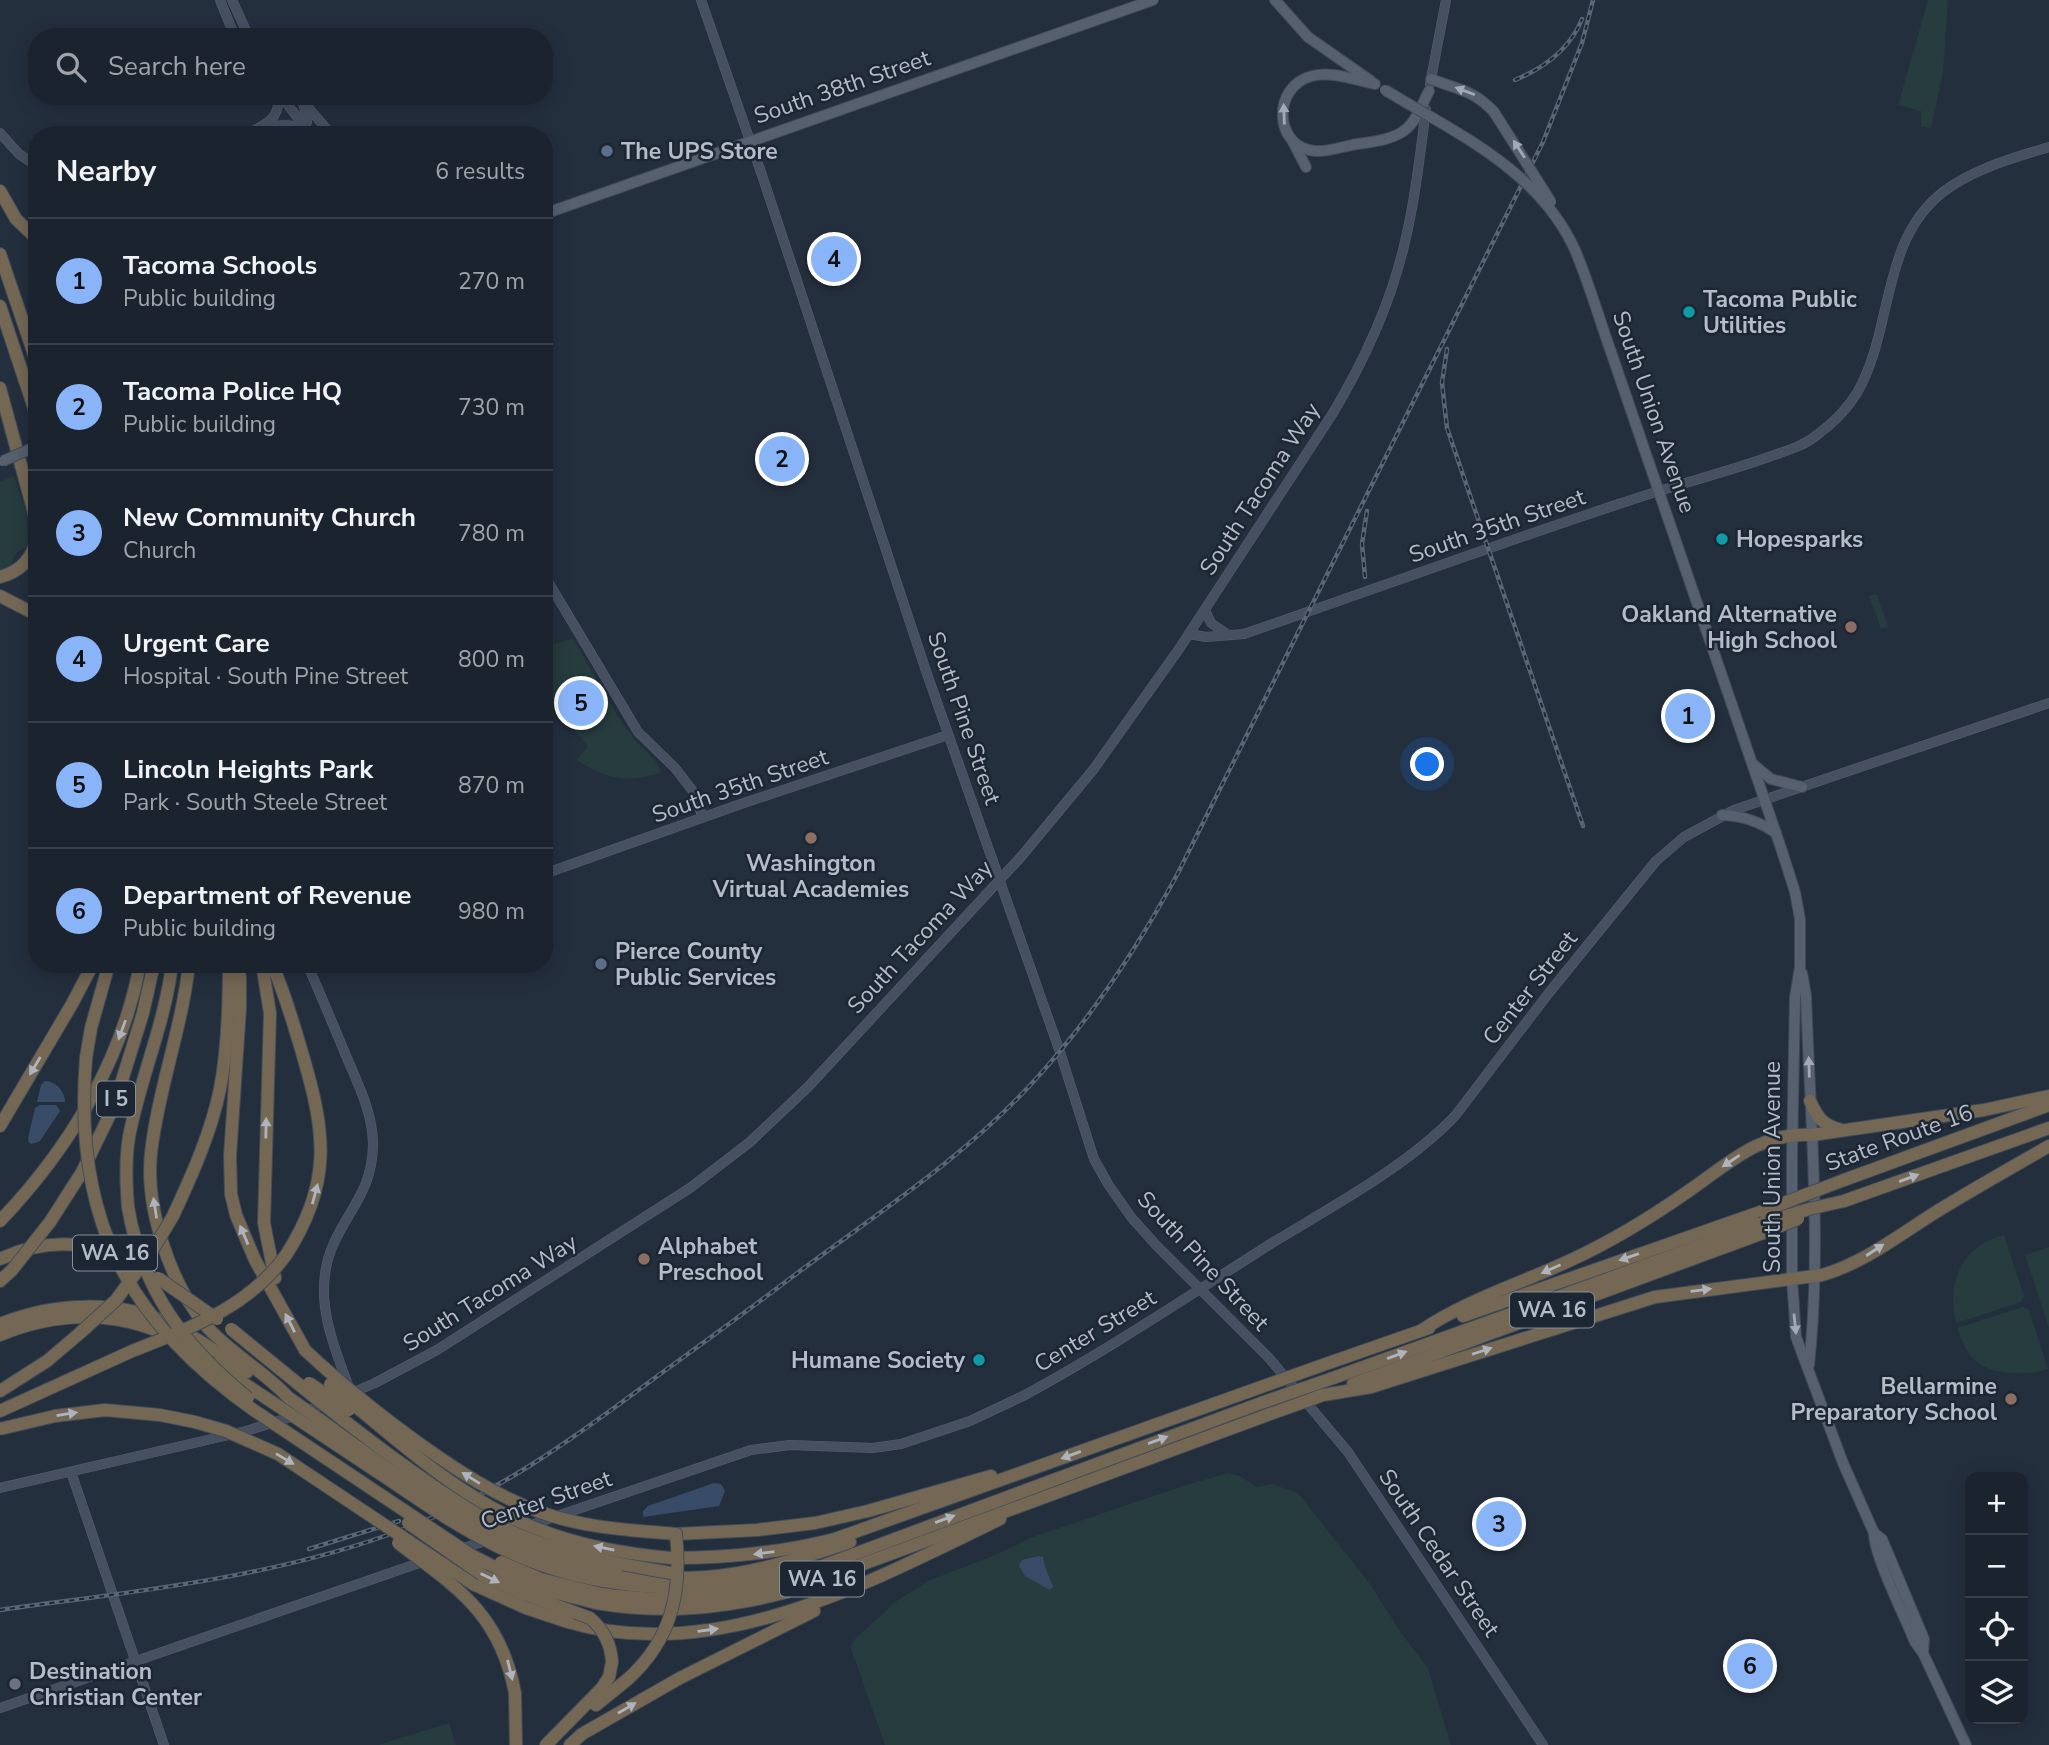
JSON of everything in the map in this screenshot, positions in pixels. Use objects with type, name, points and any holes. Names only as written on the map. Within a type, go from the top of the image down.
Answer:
[{"type":"highway","points":[[0,191],[16,219],[28,230]]},
{"type":"highway","points":[[0,254],[28,336]]},
{"type":"highway","points":[[0,306],[28,390]]},
{"type":"highway","points":[[0,386],[28,465]]},
{"type":"highway","points":[[0,386],[28,490]]},
{"type":"highway","points":[[0,578],[14,572],[28,559]]},
{"type":"highway","points":[[0,596],[28,610]]},
{"type":"highway","points":[[0,1126],[88,973]]},
{"type":"highway","name":"WA 16","points":[[106,973],[91,1028],[86,1058],[83,1125],[89,1172],[103,1226],[123,1271],[160,1327],[202,1371],[243,1403],[482,1561],[548,1591],[650,1609],[708,1608],[742,1604],[788,1592],[1038,1500],[1265,1409],[1323,1395],[1340,1386]]},
{"type":"highway","points":[[0,1221],[40,1176],[92,1100],[124,1025],[138,973]]},
{"type":"highway","name":"I 5","points":[[0,1281],[50,1222],[82,1172],[114,1106],[143,1013],[152,973]]},
{"type":"highway","points":[[171,973],[166,1006],[133,1118],[126,1184],[137,1248],[148,1277],[169,1316],[192,1344],[246,1396],[474,1548],[541,1579],[596,1598],[670,1601],[738,1595],[795,1578],[902,1535],[1265,1409],[1340,1386],[1371,1387],[1655,1297],[1836,1271],[1858,1261],[1979,1185],[2049,1146]]},
{"type":"highway","points":[[187,973],[150,1156],[158,1229],[169,1263],[195,1311],[208,1328],[289,1398]]},
{"type":"highway","points":[[0,1391],[47,1361],[116,1300],[152,1251],[173,1216],[202,1149],[220,1090],[225,1058],[229,973]]},
{"type":"highway","name":"WA 16","points":[[239,973],[240,1008],[230,1156],[231,1194],[246,1240],[262,1274],[316,1368],[340,1393],[406,1450],[466,1492],[537,1529],[607,1549],[671,1558],[729,1557],[790,1550],[835,1539],[1422,1330]]},
{"type":"highway","points":[[263,973],[270,1013],[264,1223],[276,1295]]},
{"type":"highway","points":[[0,1411],[228,1310],[262,1284],[286,1255],[303,1227],[314,1198],[322,1141],[316,1100],[290,1011],[275,973]]},
{"type":"highway","points":[[1422,1330],[1443,1316],[1574,1259],[1658,1211],[1740,1154],[1770,1140],[1793,1133],[1812,1135],[1984,1110],[2049,1096]]},
{"type":"highway","points":[[1810,1101],[1821,1121],[1846,1130]]},
{"type":"highway","name":"State Route 16","points":[[1422,1330],[1763,1210],[2049,1105]]},
{"type":"highway","name":"State Route 16","points":[[1340,1386],[1761,1229],[2049,1128]]},
{"type":"highway","points":[[0,1259],[34,1247],[79,1244],[120,1255],[158,1278],[406,1450]]},
{"type":"highway","points":[[0,1324],[31,1313],[70,1307],[103,1307],[172,1325],[289,1398],[473,1524],[516,1545],[561,1562],[617,1578],[689,1588],[736,1584],[804,1568],[902,1535]]},
{"type":"highway","points":[[0,1335],[35,1323],[89,1316],[139,1325],[176,1339],[451,1522],[492,1545],[548,1568],[585,1578],[664,1579],[718,1577],[750,1572],[792,1562],[857,1540],[900,1516]]},
{"type":"highway","points":[[232,1329],[390,1455],[485,1518],[519,1535],[556,1548],[609,1563],[677,1574]]},
{"type":"highway","points":[[305,1350],[374,1410],[456,1469],[489,1489],[541,1512],[579,1523],[676,1534],[789,1527],[867,1511],[985,1477],[1019,1473]]},
{"type":"highway","points":[[0,1429],[55,1416],[106,1410],[139,1412],[195,1422],[226,1431],[278,1454],[473,1584],[526,1608],[568,1622],[614,1631],[693,1632],[734,1626],[802,1608],[928,1553]]},
{"type":"highway","points":[[357,1480],[367,1493],[467,1566],[524,1594],[590,1618],[598,1625],[609,1643],[612,1662],[609,1677],[602,1688],[547,1745]]},
{"type":"highway","points":[[347,1500],[473,1603],[499,1641],[506,1657],[515,1693],[516,1745]]},
{"type":"highway","points":[[570,1745],[582,1734],[680,1678],[1038,1500]]},
{"type":"highway","points":[[553,1745],[628,1679],[648,1659],[663,1636],[671,1618],[677,1574],[676,1534]]},
{"type":"main road","points":[[220,0],[231,28]]},
{"type":"main road","points":[[232,0],[245,28]]},
{"type":"main road","name":"South Pine Street","points":[[701,0],[948,735],[1060,1052],[1092,1155],[1131,1217],[1295,1387]]},
{"type":"main road","name":"South 38th Street","points":[[553,212],[1153,0]]},
{"type":"main road","name":"South Union Avenue","points":[[1275,0],[1308,37],[1375,84],[1508,166],[1530,184],[1564,230],[1574,249],[1776,833],[1798,909],[1800,967],[1795,997],[1792,1278],[1796,1337],[1843,1462],[1874,1533],[1874,1543],[1915,1642],[1923,1653],[1966,1745]]},
{"type":"main road","name":"South Tacoma Way","points":[[0,1488],[246,1431],[298,1415],[408,1366],[643,1219],[722,1165],[808,1087],[999,880],[1093,770],[1189,634],[1333,412],[1372,340],[1404,247],[1446,0]]},
{"type":"main road","points":[[1306,167],[1284,127],[1282,108],[1286,95],[1295,84],[1308,77],[1321,75],[1375,84]]},
{"type":"main road","points":[[1431,79],[1468,90],[1494,112],[1533,170],[1564,230]]},
{"type":"main road","points":[[1293,141],[1315,151],[1378,141],[1404,131],[1412,124],[1429,91]]},
{"type":"main road","points":[[266,126],[275,116],[279,105]]},
{"type":"main road","points":[[287,105],[306,126]]},
{"type":"main road","points":[[302,105],[309,126]]},
{"type":"main road","points":[[305,105],[324,126]]},
{"type":"main road","points":[[0,134],[28,160]]},
{"type":"main road","name":"South 35th Street","points":[[1189,634],[1206,637],[1244,634],[1796,448],[1814,438],[1838,417],[1856,394],[1868,369],[1898,256],[1922,213],[1941,193],[1966,177],[2049,146]]},
{"type":"main road","points":[[1,462],[28,450]]},
{"type":"main road","points":[[553,590],[638,732],[675,768],[692,790],[703,817]]},
{"type":"main road","points":[[1205,610],[1211,623],[1228,635]]},
{"type":"main road","name":"Center Street","points":[[0,1707],[751,1450],[790,1445],[873,1448],[901,1444],[936,1434],[995,1410],[1049,1382],[1199,1289],[1384,1172],[1438,1134],[1656,861],[1684,837],[1722,815],[1764,799],[2049,703]]},
{"type":"main road","name":"South 35th Street","points":[[553,871],[948,735]]},
{"type":"main road","points":[[1752,764],[1771,779],[1802,787]]},
{"type":"main road","points":[[1722,815],[1739,815],[1753,819],[1776,833]]},
{"type":"main road","name":"South Union Avenue","points":[[1800,967],[1807,995],[1812,1135],[1812,1338],[1808,1366]]},
{"type":"main road","points":[[311,973],[364,1098],[372,1131],[372,1160],[365,1188],[334,1244],[323,1292],[326,1320],[351,1393]]},
{"type":"main road","name":"South Cedar Street","points":[[1295,1387],[1368,1480],[1543,1745]]},
{"type":"main road","points":[[71,1472],[164,1745]]},
{"type":"green space","points":[[1928,0],[1948,0],[1943,73],[1931,128],[1921,126],[1921,111],[1898,105]]},
{"type":"green space","points":[[14,476],[27,515],[28,547],[16,554],[12,566],[0,571],[0,482]]},
{"type":"green space","points":[[1877,594],[1888,627],[1881,629],[1869,596]]},
{"type":"green space","points":[[574,640],[618,716],[634,739],[654,760],[660,773],[637,778],[617,778],[598,772],[577,760],[588,746],[553,705],[553,644]]},
{"type":"green space","points":[[2004,1235],[2024,1296],[2021,1302],[1956,1323],[1953,1294],[1960,1268],[1977,1248]]},
{"type":"green space","points":[[2049,1247],[2049,1328],[2025,1255]]},
{"type":"green space","points":[[2023,1307],[2029,1310],[2048,1369],[2036,1372],[2003,1372],[1984,1367],[1977,1362],[1966,1349],[1957,1328]]},
{"type":"green space","points":[[1228,1473],[1240,1476],[1257,1487],[1272,1484],[1298,1493],[1370,1584],[1399,1630],[1428,1668],[1451,1745],[885,1745],[850,1646],[898,1600],[930,1580],[991,1557],[1033,1537]]},
{"type":"green space","points":[[449,1723],[456,1745],[378,1745]]},
{"type":"water","points":[[45,1081],[59,1088],[65,1102],[37,1102],[41,1085]]},
{"type":"water","points":[[40,1105],[56,1105],[60,1111],[40,1141],[32,1144],[28,1138],[35,1108]]},
{"type":"water","points":[[714,1483],[721,1484],[725,1491],[719,1506],[643,1517],[643,1511],[648,1506]]},
{"type":"water","points":[[1043,1557],[1053,1587],[1050,1590],[1025,1576],[1019,1566],[1022,1560]]},
{"type":"railway","points":[[0,1610],[205,1581],[306,1560],[404,1529],[471,1500],[533,1464],[623,1402],[918,1185],[1007,1109],[1055,1057],[1094,1007],[1147,928],[1178,873],[1543,142],[1582,43],[1593,0]]},
{"type":"railway","points":[[1515,80],[1536,70],[1555,56],[1571,40],[1582,19]]},
{"type":"railway","points":[[1447,349],[1442,383],[1447,428],[1583,826]]},
{"type":"railway","points":[[1365,577],[1362,544],[1367,511]]},
{"type":"railway","points":[[309,1549],[399,1521]]},
{"type":"place","name":"The UPS Store","points":[[607,151]]},
{"type":"place","name":"Urgent Care","points":[[834,259]]},
{"type":"place","name":"Tacoma Public Utilities","points":[[1689,312]]},
{"type":"place","name":"Tacoma Police HQ","points":[[782,459]]},
{"type":"place","name":"Hopesparks","points":[[1722,539]]},
{"type":"place","name":"Oakland Alternative High School","points":[[1851,627]]},
{"type":"place","name":"Lincoln Heights Park","points":[[581,703]]},
{"type":"place","name":"Tacoma Schools","points":[[1688,716]]},
{"type":"place","name":"Washington Virtual Academies","points":[[811,838]]},
{"type":"place","name":"Pierce County Public Services","points":[[601,964]]},
{"type":"place","name":"Alphabet Preschool","points":[[644,1259]]},
{"type":"place","name":"Humane Society","points":[[979,1360]]},
{"type":"place","name":"Bellarmine Preparatory School","points":[[2011,1399]]},
{"type":"place","name":"New Community Church","points":[[1499,1524]]},
{"type":"place","name":"Department of Revenue","points":[[1750,1666]]},
{"type":"place","name":"Destination Christian Center","points":[[15,1684]]}]
